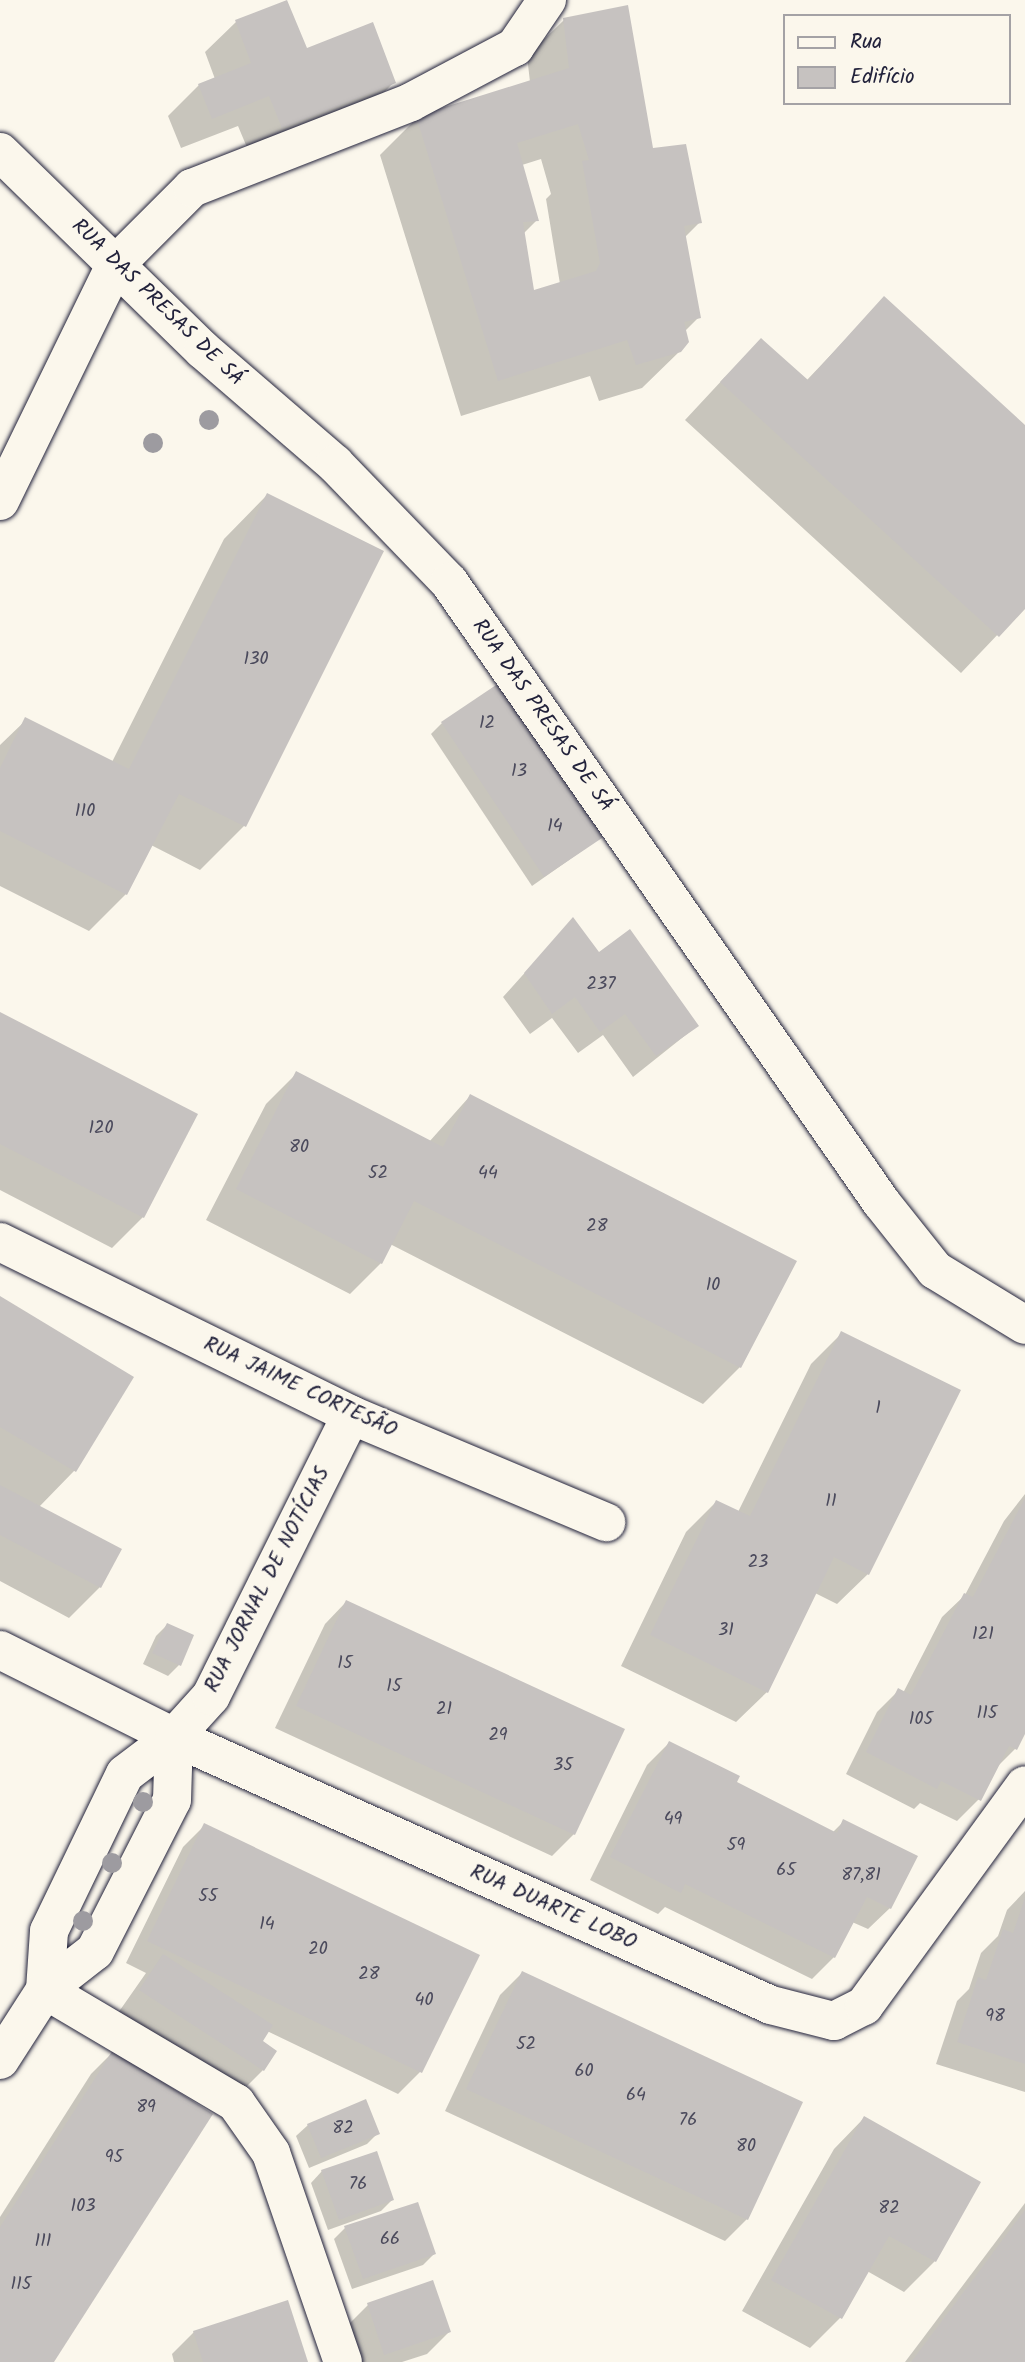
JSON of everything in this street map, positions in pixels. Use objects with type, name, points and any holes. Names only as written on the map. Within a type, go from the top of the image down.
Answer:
[{"type":"street","points":[[0,501],[115,265],[192,188],[411,102],[503,54],[515,47],[547,0]]},
{"type":"street","name":"RUA DAS PRESAS DE SÁ","points":[[0,152],[202,350],[335,464],[449,582],[881,1202],[935,1270],[1025,1325]]},
{"type":"street","name":"RUA JAIME CORTESÃO","points":[[0,1242],[351,1415],[606,1522]]},
{"type":"street","name":"RUA JORNAL DE NOTÍCIAS","points":[[45,1990],[49,1931],[125,1774],[174,1737],[211,1696],[351,1415]]},
{"type":"street","name":"RUA DUARTE LOBO","points":[[0,1650],[174,1737],[771,2005],[834,2021],[864,2007],[1025,1785]]},
{"type":"street","name":"RUA JORNAL DE NOTÍCIAS","points":[[0,2060],[45,1990],[95,1951],[172,1800],[174,1737]]},
{"type":"street","points":[[45,1990],[236,2103],[271,2153],[343,2362]]},
{"type":"building","points":[[287,0],[307,48],[373,22],[396,83],[282,128],[269,96],[212,119],[198,84],[251,63],[235,20]]},
{"type":"building","points":[[628,5],[653,148],[686,144],[702,223],[684,226],[701,318],[684,322],[689,342],[681,352],[636,365],[627,340],[498,381],[416,116],[569,68],[563,18]],"holes":[[[578,124],[589,160],[582,161],[600,263],[596,271],[534,290],[523,222],[539,221],[517,143]]]},
{"type":"building","points":[[884,296],[1025,425],[1025,609],[999,637],[720,382],[761,338],[808,380]]},
{"type":"building","points":[[267,493],[384,551],[246,827],[179,794],[127,895],[0,831],[0,768],[25,717],[129,769]]},
{"type":"building","points":[[502,681],[605,836],[544,877],[441,722]]},
{"type":"building","points":[[573,917],[599,952],[630,929],[699,1026],[656,1056],[625,1014],[600,1032],[575,997],[552,1014],[524,973]]},
{"type":"building","points":[[0,1012],[198,1114],[144,1218],[0,1144]]},
{"type":"building","points":[[296,1071],[443,1147],[470,1094],[797,1261],[741,1368],[414,1201],[382,1264],[236,1189]]},
{"type":"building","points":[[0,1296],[134,1377],[76,1472],[0,1427]]},
{"type":"building","points":[[841,1331],[961,1390],[869,1575],[834,1557],[768,1693],[650,1635],[716,1500],[750,1516]]},
{"type":"building","points":[[0,1485],[122,1549],[101,1588],[0,1535]]},
{"type":"building","points":[[1025,1498],[1025,1734],[1017,1750],[1009,1746],[981,1801],[941,1781],[937,1789],[866,1752],[898,1688],[911,1695],[964,1593],[973,1597]]},
{"type":"building","points":[[346,1600],[625,1729],[575,1835],[296,1706]]},
{"type":"building","points":[[167,1623],[194,1635],[181,1666],[152,1653]]},
{"type":"building","points":[[669,1741],[740,1776],[737,1782],[837,1833],[843,1819],[918,1856],[891,1909],[867,1897],[835,1958],[685,1884],[681,1893],[610,1857]]},
{"type":"building","points":[[204,1823],[480,1955],[422,2073],[147,1941]]},
{"type":"building","points":[[1025,1897],[1025,2064],[957,2042],[978,1977],[986,1980],[1003,1929],[1013,1933]]},
{"type":"building","points":[[163,1954],[273,2025],[263,2041],[277,2051],[264,2071],[139,1990]]},
{"type":"building","points":[[522,1971],[803,2102],[748,2220],[466,2089]]},
{"type":"building","points":[[113,2050],[213,2114],[54,2362],[0,2362],[0,2227]]},
{"type":"building","points":[[366,2099],[380,2134],[321,2158],[307,2124]]},
{"type":"building","points":[[864,2116],[981,2182],[936,2262],[889,2236],[842,2319],[771,2280]]},
{"type":"building","points":[[377,2151],[394,2200],[339,2220],[321,2170]]},
{"type":"building","points":[[418,2202],[436,2254],[363,2279],[344,2226]]},
{"type":"building","points":[[1025,2210],[1025,2362],[911,2362]]},
{"type":"building","points":[[433,2280],[451,2332],[384,2355],[367,2303]]},
{"type":"building","points":[[288,2300],[308,2362],[203,2362],[193,2331]]}]
